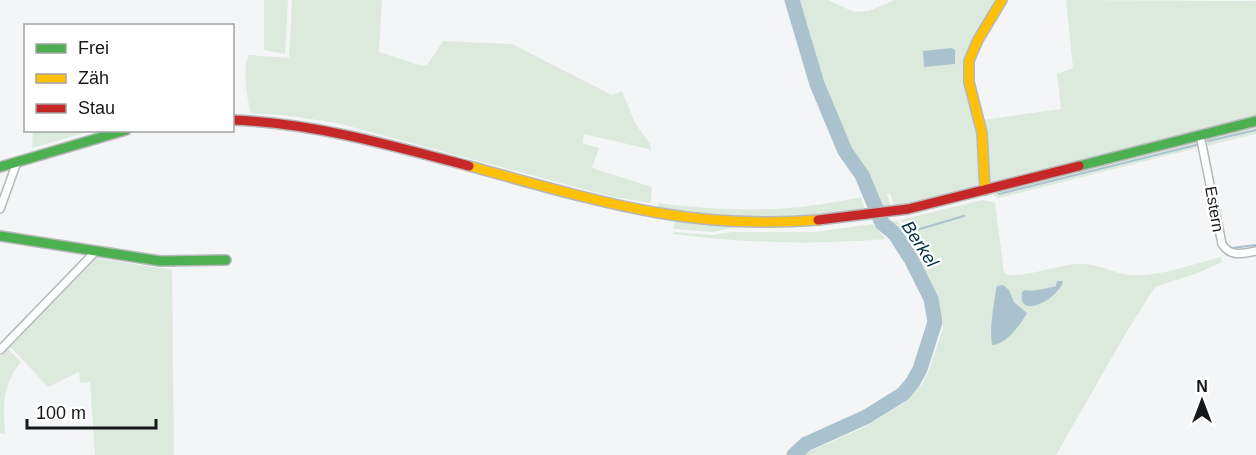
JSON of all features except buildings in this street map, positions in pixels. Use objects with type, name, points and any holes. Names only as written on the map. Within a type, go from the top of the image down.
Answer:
[{"type":"street","points":[[985,190],[982,134],[969,82],[969,61],[978,40],[1002,0]]},
{"type":"street","points":[[234,120],[279,122],[336,131],[654,213],[705,220],[756,223],[812,222],[855,218],[908,208],[1256,121]]},
{"type":"street","points":[[0,167],[119,132]]},
{"type":"street","name":"Estern","points":[[1200,135],[1222,244],[1226,251],[1233,254],[1256,251]]},
{"type":"street","points":[[0,209],[17,162]]},
{"type":"street","points":[[0,236],[160,261],[226,260]]},
{"type":"street","points":[[0,350],[96,251]]},
{"type":"green space","points":[[264,0],[288,0],[285,54],[264,50]]},
{"type":"green space","points":[[292,0],[382,0],[379,52],[422,66],[427,65],[443,41],[512,44],[612,95],[622,91],[635,123],[650,144],[651,153],[649,149],[584,134],[582,143],[599,148],[592,168],[652,187],[651,203],[613,197],[337,123],[251,113],[246,83],[247,60],[249,55],[289,58]]},
{"type":"green space","points":[[797,0],[828,0],[854,12],[868,11],[895,0],[998,0],[975,41],[967,61],[980,147],[980,179],[975,187],[949,195],[894,205],[890,193],[887,194],[891,206],[881,207],[862,162],[847,146],[818,75],[813,59],[812,39]]},
{"type":"green space","points":[[1066,0],[1256,1],[1256,117],[992,183],[987,177],[983,120],[1061,109],[1057,74],[1073,68]]},
{"type":"green space","points":[[1256,126],[1256,134],[1206,146],[1205,138]]},
{"type":"green space","points":[[33,132],[87,132],[32,148]]},
{"type":"green space","points":[[1196,140],[1201,147],[999,198],[994,196],[994,192]]},
{"type":"green space","points":[[861,197],[865,210],[840,214],[763,218],[712,216],[661,210],[657,203],[709,208],[759,209],[809,206]]},
{"type":"green space","points":[[982,200],[995,203],[1004,272],[1008,275],[1083,264],[1123,274],[1141,275],[1165,272],[1221,257],[1222,262],[1198,273],[1155,287],[1056,455],[801,455],[865,427],[904,403],[923,383],[930,368],[943,328],[943,318],[915,256],[901,233],[887,222],[897,220],[906,234],[909,233],[900,220]]},
{"type":"green space","points":[[675,222],[736,227],[712,232],[673,228]]},
{"type":"green space","points":[[873,224],[886,239],[779,242],[673,234],[674,232],[713,235],[732,232],[815,232]]},
{"type":"green space","points":[[96,258],[172,270],[174,455],[95,455],[90,382],[80,383],[79,372],[48,387],[10,346]]},
{"type":"green space","points":[[7,348],[21,362],[10,379],[5,396],[5,434],[0,433],[0,356]]},
{"type":"water","points":[[952,48],[955,50],[955,64],[924,67],[923,51]]},
{"type":"water","points":[[1057,281],[1063,281],[1060,288],[1047,300],[1032,306],[1022,301],[1022,292],[1025,290],[1056,286]]},
{"type":"water","points":[[1003,285],[1009,290],[1014,302],[1027,313],[1007,338],[992,345],[991,324],[996,289],[997,286]]},
{"type":"waterway","name":"Berkel","points":[[792,0],[817,84],[845,151],[862,175],[882,223],[895,234],[911,259],[931,299],[935,322],[920,369],[903,394],[866,417],[806,444],[794,455]]},
{"type":"waterway","points":[[1208,141],[1256,130]]},
{"type":"waterway","points":[[999,194],[1200,144]]},
{"type":"waterway","points":[[1207,150],[1219,213]]},
{"type":"waterway","points":[[913,231],[964,216]]},
{"type":"waterway","points":[[896,235],[905,233]]},
{"type":"waterway","points":[[1224,239],[1232,248],[1256,245]]},
{"type":"traffic: fast","points":[[1079,166],[1256,121]]},
{"type":"traffic: fast","points":[[0,167],[119,132]]},
{"type":"traffic: fast","points":[[0,236],[160,261],[226,260]]},
{"type":"traffic: slow","points":[[985,190],[982,133],[969,82],[969,61],[978,40],[1002,0]]},
{"type":"traffic: slow","points":[[469,166],[587,198],[679,216],[738,221],[818,220]]},
{"type":"traffic: jam","points":[[234,120],[322,130],[469,166]]},
{"type":"traffic: jam","points":[[818,220],[908,209],[1079,166]]}]
